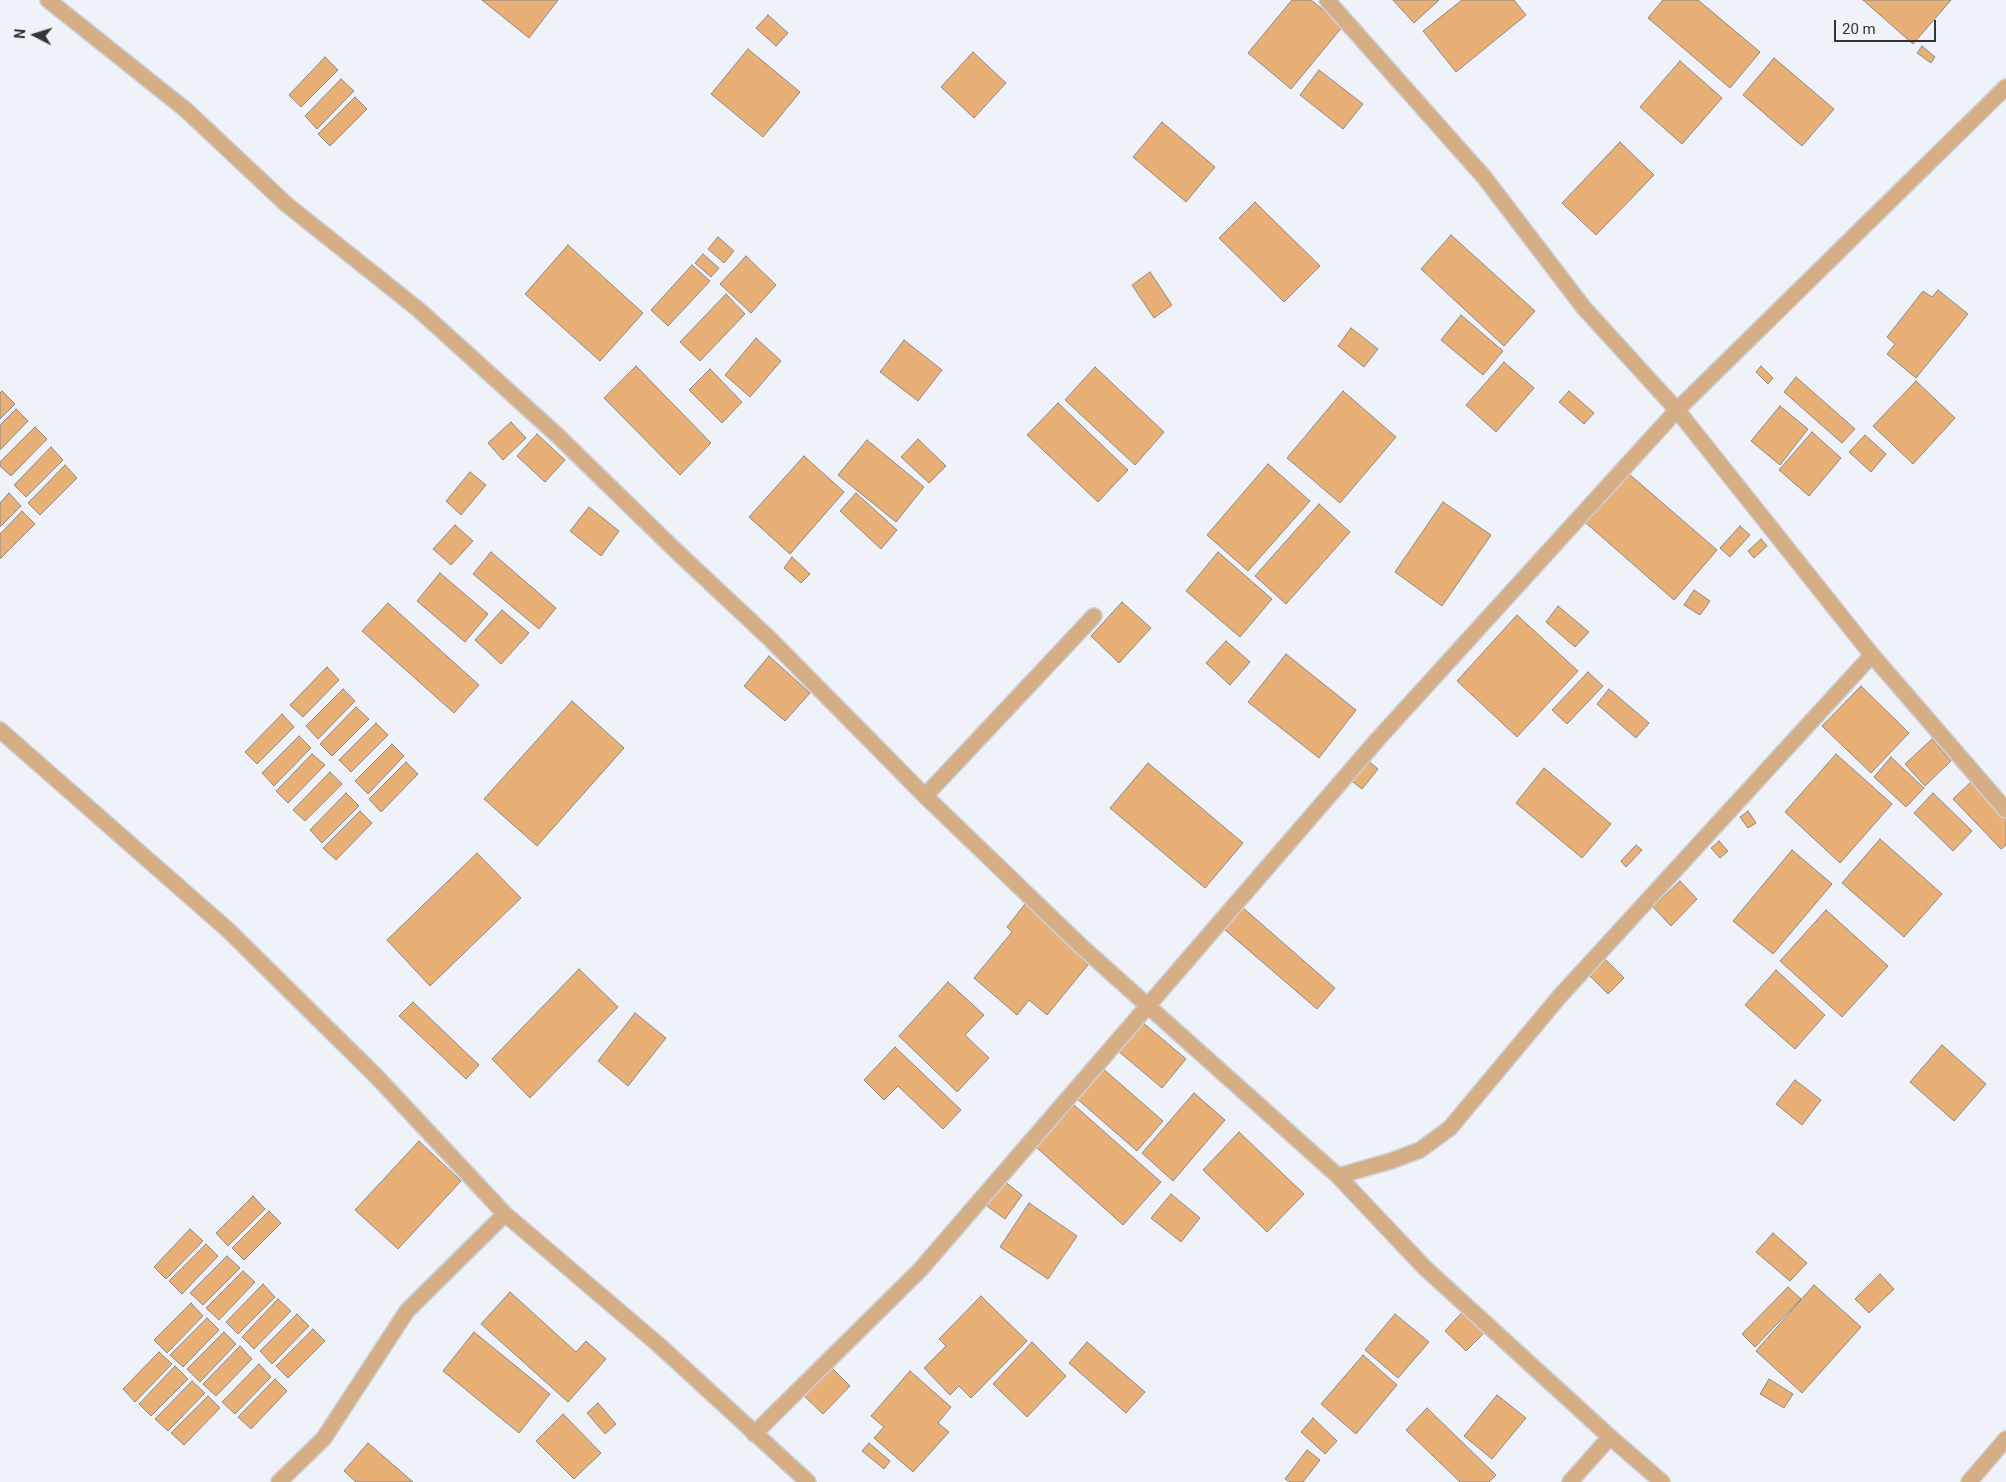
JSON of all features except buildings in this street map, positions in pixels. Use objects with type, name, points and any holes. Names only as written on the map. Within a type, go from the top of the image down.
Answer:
[{"type":"street","points":[[48,0],[186,110],[286,204],[419,310],[550,429],[770,639],[925,796],[1081,946],[1338,1176],[1425,1268],[1610,1438],[1662,1482]]},
{"type":"street","points":[[1328,0],[1484,176],[1584,308],[1677,410],[1872,655],[2006,810]]},
{"type":"street","points":[[754,1434],[920,1270],[1378,739],[1677,410],[2006,87]]},
{"type":"street","points":[[925,796],[1094,616]]},
{"type":"street","points":[[1338,1176],[1391,1161],[1420,1150],[1450,1128],[1560,996],[1872,655]]},
{"type":"street","points":[[0,730],[228,930],[377,1077],[505,1214],[660,1346],[808,1482]]},
{"type":"street","points":[[279,1482],[324,1438],[407,1311],[505,1214]]},
{"type":"street","points":[[1570,1482],[1610,1438]]},
{"type":"street","points":[[1969,1482],[2006,1439]]}]
